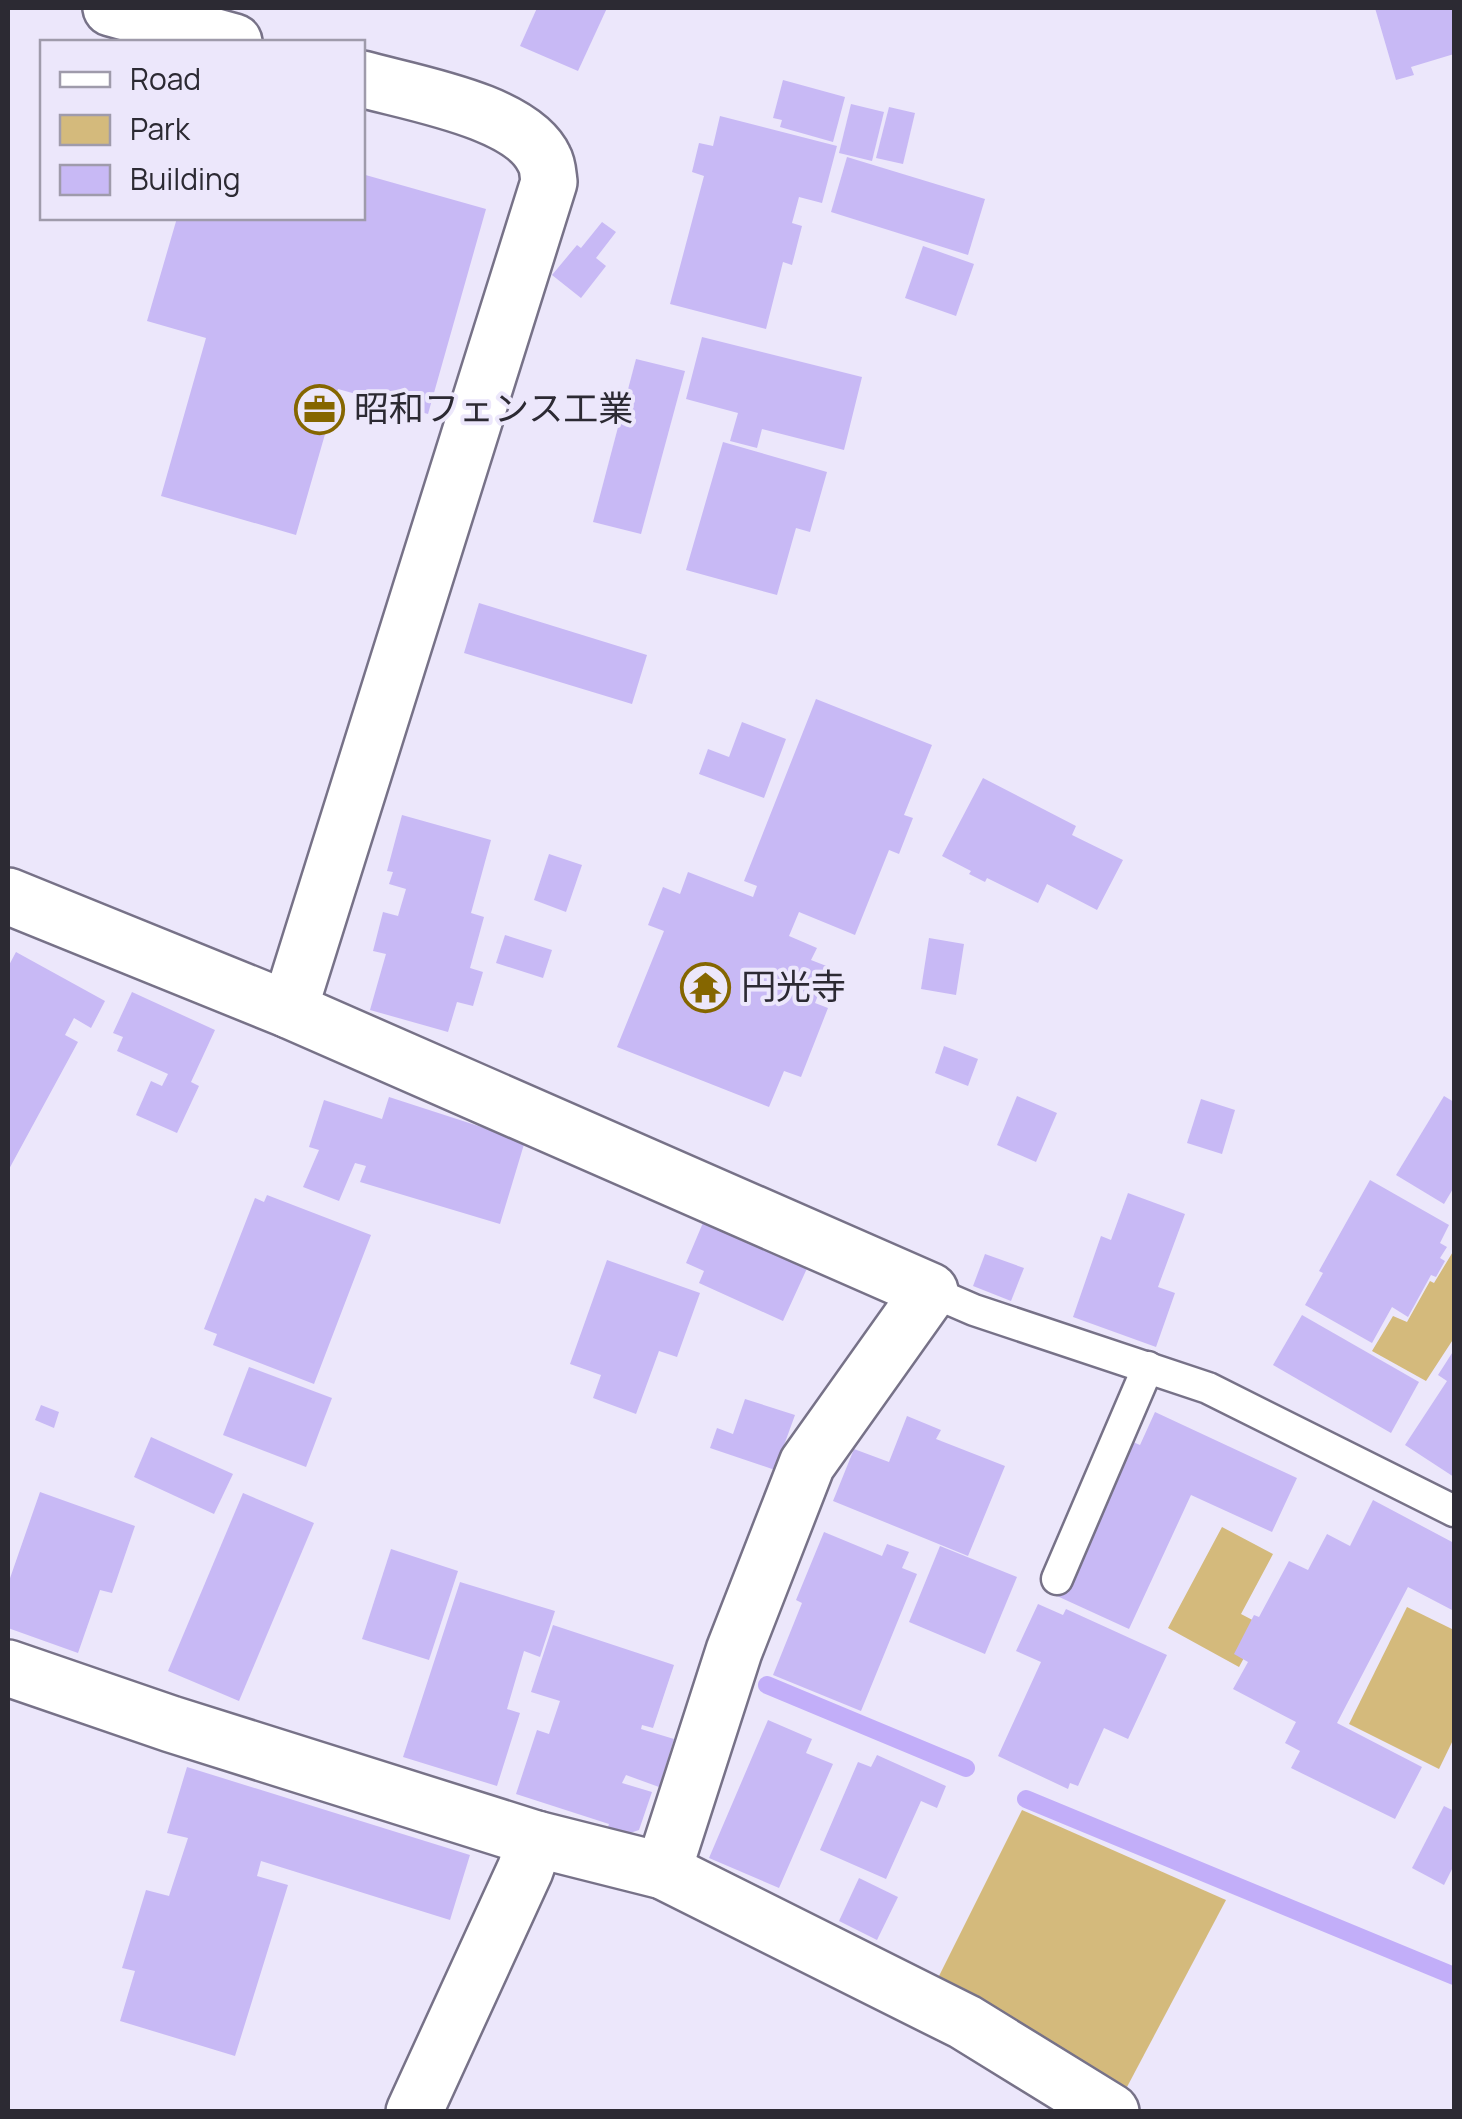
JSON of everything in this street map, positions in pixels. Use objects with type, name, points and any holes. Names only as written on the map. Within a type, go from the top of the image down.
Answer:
[{"type":"street","points":[[111,8],[227,40]]},
{"type":"street","points":[[289,1010],[549,182],[546,162],[518,129],[490,115],[365,80]]},
{"type":"street","points":[[8,896],[289,1010],[930,1291],[807,1464],[734,1651],[663,1872]]},
{"type":"street","points":[[8,1668],[171,1724],[536,1839],[663,1872],[965,2022],[1111,2112]]},
{"type":"street","points":[[414,2112],[526,1870],[536,1839]]},
{"type":"lane","points":[[930,1291],[974,1310],[1208,1388],[1454,1511]]},
{"type":"lane","points":[[1057,1579],[1148,1367]]},
{"type":"green space","points":[[1454,1250],[1454,1338],[1426,1381],[1372,1351],[1393,1316],[1407,1322],[1430,1281],[1434,1283]]},
{"type":"green space","points":[[1222,1527],[1273,1554],[1241,1614],[1262,1625],[1239,1667],[1168,1628]]},
{"type":"green space","points":[[1407,1607],[1454,1630],[1454,1738],[1439,1769],[1349,1724]]},
{"type":"green space","points":[[1022,1810],[1226,1900],[1127,2087],[939,1976]]},
{"type":"building","points":[[537,8],[607,8],[578,71],[520,46]]},
{"type":"building","points":[[1375,8],[1454,8],[1454,54],[1411,67],[1414,75],[1396,80]]},
{"type":"building","points":[[783,80],[845,97],[833,142],[780,127],[782,120],[773,118]]},
{"type":"building","points":[[851,104],[884,112],[872,161],[839,153]]},
{"type":"building","points":[[889,107],[915,113],[903,164],[876,158]]},
{"type":"building","points":[[720,116],[837,146],[822,203],[799,197],[792,223],[802,226],[792,265],[783,262],[766,329],[670,304],[704,176],[692,172],[699,143],[713,146]]},
{"type":"building","points":[[847,157],[985,199],[968,255],[831,212]]},
{"type":"building","points":[[365,175],[486,209],[428,414],[338,389],[296,535],[161,496],[206,338],[147,321],[176,220],[365,220]]},
{"type":"building","points":[[602,222],[616,232],[596,258],[606,266],[581,298],[552,275]]},
{"type":"building","points":[[923,246],[974,264],[956,316],[905,298]]},
{"type":"building","points":[[702,337],[862,377],[844,450],[762,429],[757,448],[730,441],[738,413],[686,399]]},
{"type":"building","points":[[636,359],[685,371],[641,534],[593,522]]},
{"type":"building","points":[[723,442],[827,472],[810,532],[796,528],[777,595],[686,570]]},
{"type":"building","points":[[479,603],[647,655],[632,704],[464,653]]},
{"type":"building","points":[[816,699],[932,745],[904,815],[913,818],[899,854],[889,850],[855,935],[799,912],[789,936],[817,948],[811,960],[829,967],[815,1003],[828,1008],[801,1077],[784,1071],[769,1107],[617,1047],[664,931],[648,925],[663,887],[680,894],[688,872],[753,897],[757,886],[744,881]]},
{"type":"building","points":[[742,722],[786,739],[764,798],[699,774],[708,749],[729,757]]},
{"type":"building","points":[[983,778],[1076,826],[1072,835],[1123,860],[1097,910],[1047,884],[1038,903],[987,878],[985,882],[942,856]]},
{"type":"building","points":[[402,815],[491,840],[471,913],[484,917],[470,968],[483,972],[473,1006],[457,1002],[448,1032],[370,1010],[386,954],[373,951],[383,912],[398,916],[406,889],[389,884],[393,872],[387,871]]},
{"type":"building","points":[[549,854],[582,865],[566,912],[534,900]]},
{"type":"building","points":[[505,935],[552,950],[543,978],[496,963]]},
{"type":"building","points":[[929,938],[964,944],[956,995],[921,989]]},
{"type":"building","points":[[16,952],[105,1001],[91,1028],[74,1018],[65,1035],[78,1042],[8,1171],[8,967]]},
{"type":"building","points":[[132,992],[215,1030],[191,1082],[199,1086],[177,1133],[136,1115],[151,1081],[162,1086],[168,1074],[117,1051],[123,1037],[113,1033]]},
{"type":"building","points":[[944,1046],[978,1059],[968,1086],[935,1073]]},
{"type":"building","points":[[1017,1096],[1057,1113],[1036,1162],[997,1145]]},
{"type":"building","points":[[1444,1096],[1454,1102],[1454,1187],[1444,1204],[1396,1175]]},
{"type":"building","points":[[389,1097],[525,1141],[500,1224],[360,1182],[366,1166],[355,1163],[339,1201],[303,1187],[319,1150],[309,1147],[324,1100],[382,1119]]},
{"type":"building","points":[[1201,1099],[1235,1110],[1222,1154],[1187,1143]]},
{"type":"building","points":[[1370,1180],[1449,1225],[1440,1243],[1447,1247],[1440,1258],[1445,1261],[1436,1277],[1431,1275],[1408,1317],[1392,1307],[1372,1343],[1305,1305],[1323,1273],[1319,1271]]},
{"type":"building","points":[[1128,1193],[1185,1214],[1158,1287],[1175,1293],[1156,1347],[1073,1317],[1101,1236],[1111,1240]]},
{"type":"building","points":[[267,1195],[371,1235],[314,1384],[213,1345],[217,1334],[204,1329],[255,1198],[264,1202]]},
{"type":"building","points":[[705,1218],[809,1264],[783,1321],[699,1283],[704,1271],[686,1263]]},
{"type":"building","points":[[985,1254],[1024,1268],[1011,1301],[973,1286]]},
{"type":"building","points":[[607,1260],[700,1293],[677,1357],[659,1351],[636,1414],[593,1398],[601,1375],[570,1364]]},
{"type":"building","points":[[1302,1315],[1419,1382],[1391,1433],[1273,1365]]},
{"type":"building","points":[[1454,1350],[1454,1477],[1405,1445],[1447,1381],[1438,1375]]},
{"type":"building","points":[[249,1367],[332,1398],[306,1467],[223,1435]]},
{"type":"building","points":[[745,1399],[795,1415],[775,1470],[710,1448],[717,1428],[733,1434]]},
{"type":"building","points":[[41,1405],[59,1412],[54,1428],[35,1420]]},
{"type":"building","points":[[1155,1412],[1297,1478],[1272,1532],[1191,1495],[1129,1629],[1057,1596],[1126,1439],[1140,1445]]},
{"type":"building","points":[[907,1416],[941,1430],[936,1439],[1005,1466],[968,1556],[833,1501],[854,1449],[889,1462]]},
{"type":"building","points":[[151,1437],[233,1474],[214,1514],[134,1477]]},
{"type":"building","points":[[40,1492],[135,1526],[112,1593],[100,1590],[78,1653],[8,1628],[8,1584]]},
{"type":"building","points":[[243,1493],[314,1523],[239,1701],[168,1671]]},
{"type":"building","points":[[1373,1500],[1454,1543],[1454,1611],[1408,1587],[1337,1723],[1422,1767],[1395,1819],[1291,1768],[1300,1751],[1285,1743],[1296,1722],[1233,1689],[1248,1662],[1234,1654],[1289,1561],[1308,1570],[1327,1534],[1350,1546]]},
{"type":"building","points":[[824,1532],[882,1556],[887,1544],[909,1552],[902,1568],[917,1574],[861,1711],[773,1675],[802,1603],[796,1600]]},
{"type":"building","points":[[940,1546],[1017,1577],[985,1654],[909,1622]]},
{"type":"building","points":[[391,1549],[458,1571],[429,1660],[362,1639]]},
{"type":"building","points":[[460,1582],[555,1611],[540,1657],[524,1651],[507,1709],[520,1713],[497,1786],[403,1757]]},
{"type":"building","points":[[1038,1604],[1063,1615],[1066,1609],[1167,1655],[1128,1739],[1104,1728],[1078,1786],[1070,1783],[1068,1789],[998,1756],[1041,1662],[1016,1651]]},
{"type":"building","points":[[553,1625],[674,1665],[653,1728],[642,1725],[641,1729],[674,1739],[659,1787],[626,1775],[622,1783],[652,1792],[639,1830],[627,1834],[608,1827],[609,1824],[516,1794],[537,1730],[549,1734],[560,1701],[531,1692]]},
{"type":"building","points":[[768,1720],[812,1739],[806,1753],[833,1764],[779,1888],[709,1858]]},
{"type":"building","points":[[877,1755],[946,1786],[937,1808],[921,1801],[886,1879],[820,1850],[858,1762],[871,1767]]},
{"type":"building","points":[[187,1767],[470,1855],[450,1920],[261,1861],[257,1876],[288,1885],[235,2056],[120,2021],[135,1971],[122,1968],[146,1890],[169,1896],[188,1838],[167,1833]]},
{"type":"building","points":[[1444,1806],[1454,1811],[1454,1865],[1444,1885],[1412,1868]]},
{"type":"building","points":[[859,1878],[898,1897],[877,1940],[839,1921]]},
{"type":"waterway","points":[[767,1685],[966,1768]]},
{"type":"waterway","points":[[1026,1799],[1454,1976]]},
{"type":"place","name":"昭和フェンス工業","points":[[319,409]]},
{"type":"place","name":"円光寺","points":[[706,987]]}]
